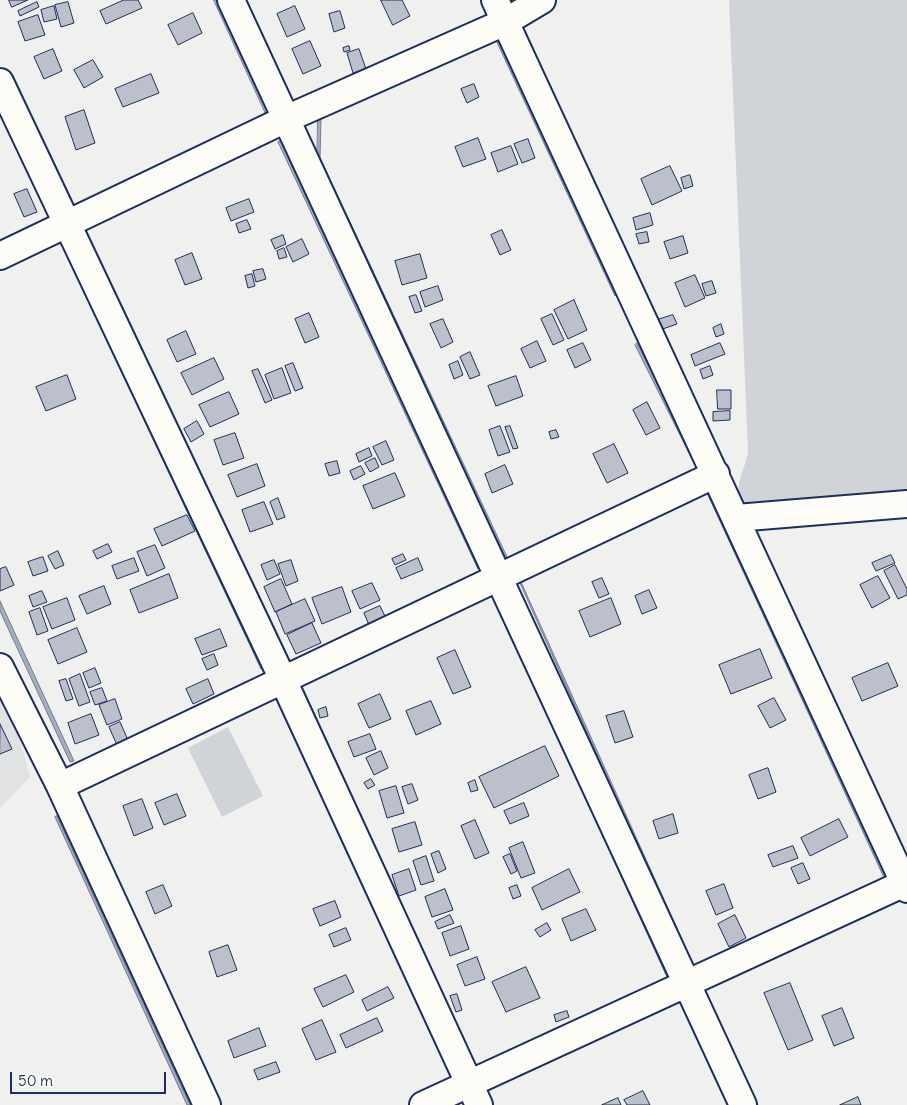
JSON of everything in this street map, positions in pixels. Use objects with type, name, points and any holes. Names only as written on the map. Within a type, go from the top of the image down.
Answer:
[{"type":"street","points":[[231,0],[743,1105]]},
{"type":"street","points":[[0,256],[286,119],[500,11],[542,0]]},
{"type":"street","points":[[423,1105],[474,1094],[687,983],[906,884],[500,11]]},
{"type":"street","points":[[0,82],[283,680],[474,1094]]},
{"type":"street","points":[[60,786],[716,474]]},
{"type":"street","points":[[736,518],[907,504]]},
{"type":"street","points":[[0,667],[60,786],[207,1105]]},
{"type":"shaded area","points":[[729,0],[907,0],[907,500],[744,505],[740,498],[740,478],[748,451]]},
{"type":"shaded area","points":[[0,692],[9,702],[30,777],[0,808]]},
{"type":"shaded area","points":[[228,727],[263,796],[222,817],[188,748]]},
{"type":"water","points":[[214,0],[218,0],[271,114],[267,116]]},
{"type":"water","points":[[499,36],[617,294],[615,296],[495,38]]},
{"type":"water","points":[[318,118],[321,118],[320,158],[508,559],[506,560],[317,160]]},
{"type":"water","points":[[282,140],[482,568],[478,569],[278,142]]},
{"type":"water","points":[[66,245],[263,668],[261,669],[63,247]]},
{"type":"water","points":[[637,343],[698,463],[695,465],[635,345]]},
{"type":"water","points":[[710,492],[889,881],[886,882],[707,493]]},
{"type":"water","points":[[520,583],[694,966],[692,967]]},
{"type":"water","points":[[494,596],[671,979],[481,1065],[667,978]]},
{"type":"water","points":[[0,601],[74,761],[70,762],[0,611]]},
{"type":"water","points":[[302,687],[476,1067],[475,1068],[301,689]]},
{"type":"water","points":[[57,816],[190,1105],[187,1105],[55,817]]},
{"type":"water","points":[[702,984],[758,1105],[756,1105]]},
{"type":"building","points":[[9,0],[28,0],[12,7]]},
{"type":"building","points":[[124,0],[138,0],[142,8],[106,24],[100,11]]},
{"type":"building","points":[[381,0],[402,0],[410,16],[393,25]]},
{"type":"building","points":[[37,2],[39,7],[20,16],[18,11]]},
{"type":"building","points":[[68,2],[74,23],[61,27],[55,5]]},
{"type":"building","points":[[54,6],[57,19],[44,22],[41,10]]},
{"type":"building","points":[[295,6],[305,29],[287,37],[277,14]]},
{"type":"building","points":[[340,11],[345,28],[334,32],[329,14]]},
{"type":"building","points":[[193,13],[202,33],[178,45],[168,25]]},
{"type":"building","points":[[38,15],[45,35],[25,41],[18,22]]},
{"type":"building","points":[[310,41],[321,66],[303,74],[292,49]]},
{"type":"building","points":[[349,46],[350,50],[344,52],[343,48]]},
{"type":"building","points":[[53,49],[62,71],[44,79],[34,57]]},
{"type":"building","points":[[359,49],[366,69],[353,73],[347,53]]},
{"type":"building","points":[[93,60],[103,77],[84,88],[74,70]]},
{"type":"building","points":[[151,74],[159,93],[123,107],[115,89]]},
{"type":"building","points":[[474,84],[479,97],[467,103],[461,89]]},
{"type":"building","points":[[84,110],[95,143],[76,150],[65,117]]},
{"type":"building","points":[[478,138],[486,159],[463,167],[455,147]]},
{"type":"building","points":[[528,139],[535,158],[522,163],[514,144]]},
{"type":"building","points":[[511,146],[518,164],[498,172],[491,153]]},
{"type":"building","points":[[670,166],[682,191],[652,205],[641,179]]},
{"type":"building","points":[[690,175],[693,186],[684,189],[681,178]]},
{"type":"building","points":[[27,189],[37,212],[24,217],[14,194]]},
{"type":"building","points":[[249,199],[254,212],[231,221],[226,208]]},
{"type":"building","points":[[650,213],[653,225],[636,230],[633,218]]},
{"type":"building","points":[[247,220],[251,229],[239,233],[236,224]]},
{"type":"building","points":[[502,230],[511,250],[500,255],[491,235]]},
{"type":"building","points":[[647,232],[649,242],[639,244],[636,234]]},
{"type":"building","points":[[283,235],[286,244],[275,249],[271,240]]},
{"type":"building","points":[[683,236],[688,253],[670,259],[664,242]]},
{"type":"building","points":[[302,239],[309,254],[293,262],[286,247]]},
{"type":"building","points":[[284,248],[287,257],[279,259],[277,251]]},
{"type":"building","points":[[192,253],[202,279],[185,285],[175,260]]},
{"type":"building","points":[[420,254],[427,278],[402,285],[395,261]]},
{"type":"building","points":[[263,269],[266,279],[256,282],[253,271]]},
{"type":"building","points":[[252,274],[255,286],[248,288],[245,276]]},
{"type":"building","points":[[695,275],[705,298],[685,307],[675,283]]},
{"type":"building","points":[[712,281],[716,293],[706,296],[702,284]]},
{"type":"building","points":[[438,286],[443,300],[425,307],[420,292]]},
{"type":"building","points":[[416,295],[422,311],[415,313],[409,297]]},
{"type":"building","points":[[574,300],[587,330],[568,339],[554,310]]},
{"type":"building","points":[[309,313],[319,337],[305,343],[295,319]]},
{"type":"building","points":[[552,314],[564,340],[553,345],[541,319]]},
{"type":"building","points":[[673,315],[677,324],[657,331],[654,321]]},
{"type":"building","points":[[443,319],[453,342],[441,348],[430,324]]},
{"type":"building","points":[[721,324],[724,334],[716,337],[713,328]]},
{"type":"building","points":[[186,331],[196,354],[177,362],[167,340]]},
{"type":"building","points":[[537,341],[546,361],[530,368],[521,349]]},
{"type":"building","points":[[583,343],[591,360],[575,368],[567,350]]},
{"type":"building","points":[[720,343],[725,354],[695,366],[691,355]]},
{"type":"building","points":[[470,352],[480,375],[470,379],[460,357]]},
{"type":"building","points":[[214,358],[224,379],[192,395],[181,373]]},
{"type":"building","points":[[458,361],[463,375],[454,379],[449,365]]},
{"type":"building","points":[[293,363],[303,388],[295,391],[285,366]]},
{"type":"building","points":[[710,366],[713,375],[703,379],[700,370]]},
{"type":"building","points":[[282,368],[291,393],[274,399],[265,375]]},
{"type":"building","points":[[258,369],[272,400],[265,403],[252,371]]},
{"type":"building","points":[[67,375],[76,399],[46,411],[36,387]]},
{"type":"building","points":[[516,376],[523,396],[496,406],[488,386]]},
{"type":"building","points":[[717,390],[731,390],[731,409],[718,409]]},
{"type":"building","points":[[229,392],[239,414],[210,427],[199,405]]},
{"type":"building","points":[[647,402],[660,428],[646,435],[633,410]]},
{"type":"building","points":[[730,411],[730,420],[713,421],[713,412]]},
{"type":"building","points":[[197,421],[204,434],[191,442],[184,429]]},
{"type":"building","points":[[500,426],[510,452],[498,456],[489,430]]},
{"type":"building","points":[[510,426],[518,448],[513,449],[505,427]]},
{"type":"building","points":[[556,430],[559,437],[551,439],[549,432]]},
{"type":"building","points":[[235,433],[244,458],[223,465],[214,440]]},
{"type":"building","points":[[386,441],[394,460],[382,465],[373,447]]},
{"type":"building","points":[[614,444],[628,473],[607,483],[593,454]]},
{"type":"building","points":[[369,448],[372,456],[359,462],[356,454]]},
{"type":"building","points":[[375,458],[379,467],[370,472],[365,463]]},
{"type":"building","points":[[337,461],[340,473],[329,476],[325,464]]},
{"type":"building","points":[[257,464],[265,486],[237,497],[228,475]]},
{"type":"building","points":[[505,465],[513,484],[492,493],[485,474]]},
{"type":"building","points":[[361,466],[365,474],[354,480],[350,471]]},
{"type":"building","points":[[395,473],[405,496],[373,509],[363,486]]},
{"type":"building","points":[[278,498],[285,517],[277,520],[270,502]]},
{"type":"building","points":[[264,502],[273,524],[250,532],[242,510]]},
{"type":"building","points":[[187,515],[195,531],[162,546],[154,529]]},
{"type":"building","points":[[108,544],[112,552],[97,559],[93,551]]},
{"type":"building","points":[[155,545],[165,568],[147,576],[137,552]]},
{"type":"building","points":[[58,551],[64,565],[55,569],[48,556]]},
{"type":"building","points":[[403,554],[406,560],[395,565],[392,559]]},
{"type":"building","points":[[891,555],[895,563],[876,571],[872,563]]},
{"type":"building","points":[[43,557],[48,571],[33,576],[28,562]]},
{"type":"building","points":[[134,558],[139,571],[117,579],[112,566]]},
{"type":"building","points":[[418,558],[423,570],[401,579],[396,568]]},
{"type":"building","points":[[274,560],[280,574],[267,580],[261,565]]},
{"type":"building","points":[[291,560],[298,581],[286,586],[278,564]]},
{"type":"building","points":[[895,565],[907,589],[907,595],[898,599],[884,571]]},
{"type":"building","points":[[6,567],[14,585],[0,591],[0,569]]},
{"type":"building","points":[[169,574],[178,598],[139,613],[130,590]]},
{"type":"building","points":[[878,576],[890,598],[872,608],[860,585]]},
{"type":"building","points":[[602,578],[609,594],[599,598],[592,582]]},
{"type":"building","points":[[281,579],[292,604],[275,612],[264,587]]},
{"type":"building","points":[[372,583],[380,600],[360,609],[352,591]]},
{"type":"building","points":[[104,586],[111,604],[87,614],[79,596]]},
{"type":"building","points":[[342,587],[351,612],[322,624],[312,598]]},
{"type":"building","points":[[649,590],[657,608],[642,614],[635,596]]},
{"type":"building","points":[[42,591],[47,602],[33,607],[29,596]]},
{"type":"building","points":[[67,598],[75,620],[52,629],[43,607]]},
{"type":"building","points":[[611,598],[621,624],[590,637],[579,611]]},
{"type":"building","points":[[305,599],[315,621],[285,634],[276,612]]},
{"type":"building","points":[[380,606],[386,618],[369,625],[364,613]]},
{"type":"building","points":[[40,608],[48,631],[37,635],[29,612]]},
{"type":"building","points":[[312,623],[321,643],[296,654],[287,635]]},
{"type":"building","points":[[77,628],[87,652],[58,664],[48,640]]},
{"type":"building","points":[[220,629],[227,646],[202,655],[195,639]]},
{"type":"building","points":[[760,649],[772,678],[731,694],[719,665]]},
{"type":"building","points":[[455,650],[471,687],[453,694],[437,658]]},
{"type":"building","points":[[214,654],[218,665],[207,670],[202,659]]},
{"type":"building","points":[[888,663],[898,686],[862,701],[852,678]]},
{"type":"building","points":[[95,668],[101,683],[89,688],[83,673]]},
{"type":"building","points":[[80,674],[90,702],[79,706],[69,679]]},
{"type":"building","points":[[66,679],[73,699],[66,701],[59,681]]},
{"type":"building","points":[[208,679],[214,694],[193,704],[186,689]]},
{"type":"building","points":[[102,688],[107,701],[95,705],[90,692]]},
{"type":"building","points":[[380,694],[391,719],[369,728],[358,704]]},
{"type":"building","points":[[774,698],[786,720],[770,728],[758,706]]},
{"type":"building","points":[[115,699],[122,719],[107,725],[99,705]]},
{"type":"building","points":[[431,701],[441,724],[416,735],[406,711]]},
{"type":"building","points":[[326,707],[328,716],[320,718],[318,710]]},
{"type":"building","points":[[624,711],[633,737],[615,743],[606,716]]},
{"type":"building","points":[[91,714],[99,735],[75,744],[68,723]]},
{"type":"building","points":[[120,722],[128,740],[117,745],[109,727]]},
{"type":"building","points":[[0,724],[12,749],[0,754]]},
{"type":"building","points":[[370,734],[376,749],[354,757],[348,742]]},
{"type":"building","points":[[545,746],[559,776],[494,808],[479,777]]},
{"type":"building","points":[[381,751],[388,768],[374,775],[366,758]]},
{"type":"building","points":[[768,768],[776,792],[758,799],[749,775]]},
{"type":"building","points":[[371,779],[375,785],[368,789],[364,783]]},
{"type":"building","points":[[475,780],[478,790],[471,792],[468,783]]},
{"type":"building","points":[[412,784],[418,800],[408,804],[402,787]]},
{"type":"building","points":[[396,786],[404,813],[387,818],[379,791]]},
{"type":"building","points":[[177,794],[186,816],[164,825],[155,803]]},
{"type":"building","points":[[142,799],[153,828],[134,836],[123,806]]},
{"type":"building","points":[[524,803],[529,816],[510,824],[504,811]]},
{"type":"building","points":[[673,814],[678,833],[659,839],[653,821]]},
{"type":"building","points":[[839,819],[848,837],[810,856],[801,838]]},
{"type":"building","points":[[475,820],[489,853],[475,859],[461,826]]},
{"type":"building","points":[[415,822],[422,845],[399,852],[392,829]]},
{"type":"building","points":[[523,842],[535,873],[521,878],[509,848]]},
{"type":"building","points":[[793,846],[798,858],[773,867],[768,855]]},
{"type":"building","points":[[439,851],[446,869],[438,873],[431,854]]},
{"type":"building","points":[[510,854],[517,871],[511,874],[503,857]]},
{"type":"building","points":[[426,856],[434,881],[421,885],[413,861]]},
{"type":"building","points":[[803,863],[810,879],[798,884],[791,868]]},
{"type":"building","points":[[409,869],[416,890],[399,896],[392,875]]},
{"type":"building","points":[[569,869],[580,892],[542,910],[532,888]]},
{"type":"building","points":[[724,884],[733,908],[716,915],[706,891]]},
{"type":"building","points":[[163,885],[172,906],[155,914],[146,892]]},
{"type":"building","points":[[517,885],[521,896],[513,899],[509,888]]},
{"type":"building","points":[[445,889],[453,910],[432,917],[425,897]]},
{"type":"building","points":[[335,901],[341,917],[320,926],[313,909]]},
{"type":"building","points":[[586,909],[596,930],[571,941],[562,919]]},
{"type":"building","points":[[450,915],[454,923],[438,929],[435,922]]},
{"type":"building","points":[[735,915],[746,938],[729,947],[718,924]]},
{"type":"building","points":[[547,923],[551,930],[540,937],[535,930]]},
{"type":"building","points":[[461,926],[469,949],[450,956],[442,933]]},
{"type":"building","points":[[346,928],[351,940],[334,947],[329,935]]},
{"type":"building","points":[[228,945],[237,970],[217,977],[209,952]]},
{"type":"building","points":[[477,957],[485,979],[465,986],[457,965]]},
{"type":"building","points":[[526,967],[540,998],[506,1012],[492,982]]},
{"type":"building","points":[[346,975],[354,992],[323,1007],[314,989]]},
{"type":"building","points":[[790,983],[813,1040],[788,1050],[764,993]]},
{"type":"building","points":[[388,987],[394,998],[367,1011],[362,1000]]},
{"type":"building","points":[[457,994],[462,1010],[456,1012],[450,996]]},
{"type":"building","points":[[842,1008],[854,1038],[834,1046],[822,1016]]},
{"type":"building","points":[[567,1011],[569,1017],[556,1022],[554,1015]]},
{"type":"building","points":[[377,1018],[383,1031],[346,1048],[340,1035]]},
{"type":"building","points":[[322,1020],[336,1052],[316,1060],[302,1029]]},
{"type":"building","points":[[259,1028],[266,1046],[234,1058],[228,1041]]},
{"type":"building","points":[[276,1062],[280,1072],[258,1080],[254,1070]]},
{"type":"building","points":[[643,1091],[650,1105],[627,1105],[624,1100]]},
{"type":"building","points":[[858,1097],[861,1105],[840,1105]]},
{"type":"building","points":[[618,1098],[621,1105],[602,1105]]}]
